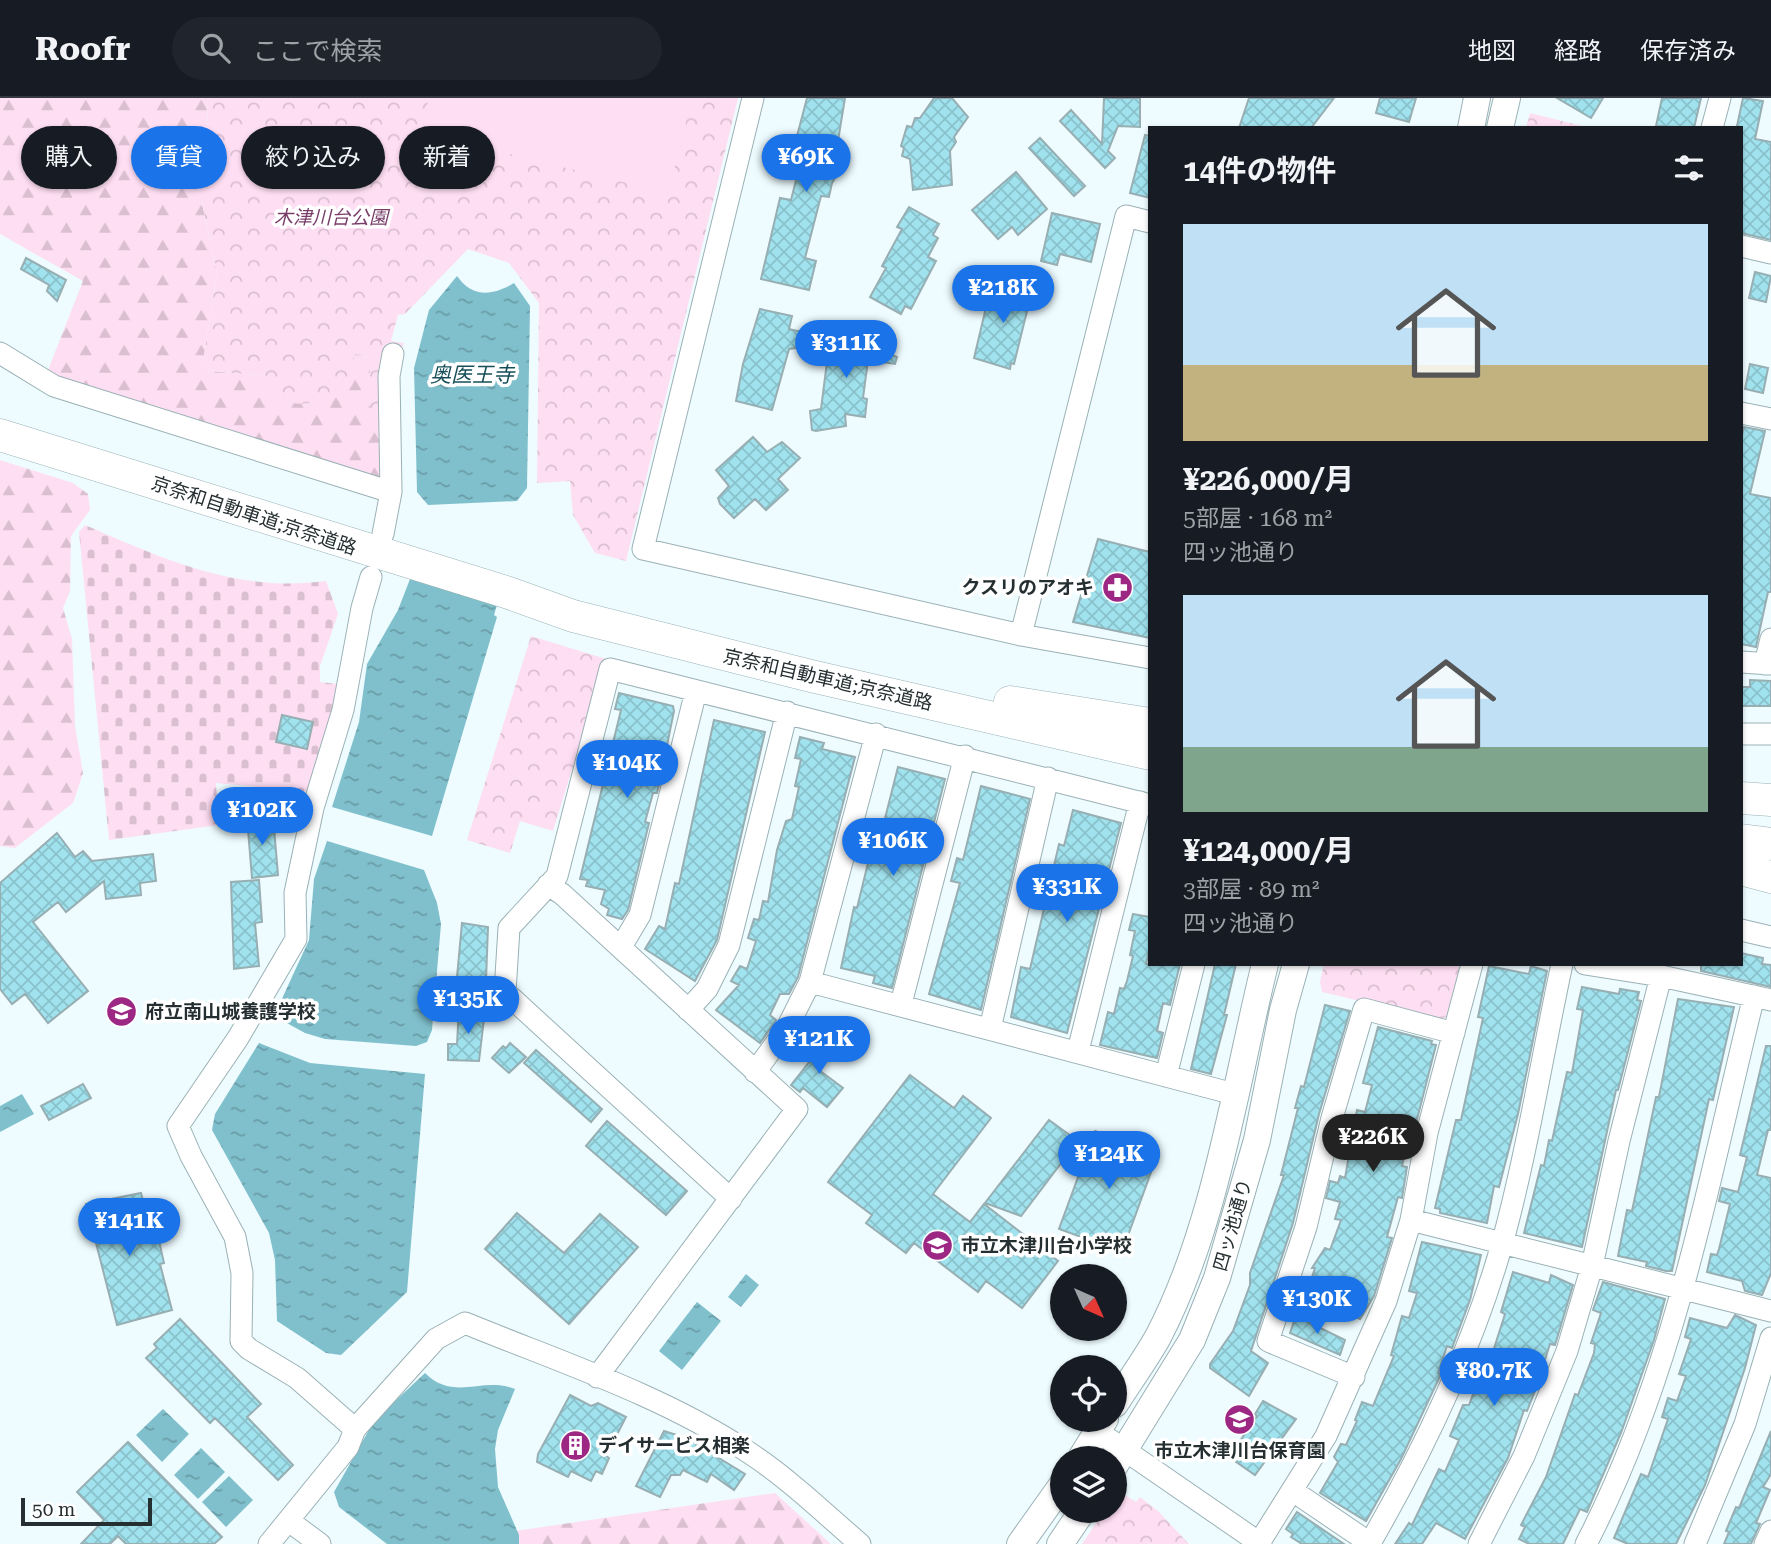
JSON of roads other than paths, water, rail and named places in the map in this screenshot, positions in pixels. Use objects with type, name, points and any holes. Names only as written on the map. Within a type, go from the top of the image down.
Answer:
[{"type":"highway","points":[[0,417],[141,479]]},
{"type":"highway","name":"京奈和自動車道;京奈道路","points":[[0,435],[380,556],[509,593],[573,616],[797,673],[1148,754]]},
{"type":"highway","name":"京奈和自動車道;京奈道路","points":[[509,593],[578,606],[726,646],[1148,743]]},
{"type":"highway","points":[[929,693],[1148,724]]},
{"type":"highway","points":[[1743,799],[1771,800]]},
{"type":"highway","points":[[1743,840],[1771,844]]},
{"type":"highway","points":[[1743,850],[1771,854]]},
{"type":"highway","points":[[1743,870],[1771,877]]},
{"type":"main road","points":[[1471,126],[1477,98]]},
{"type":"main road","points":[[1500,126],[1507,98]]},
{"type":"main road","name":"四ッ池通り","points":[[1127,1385],[1158,1337],[1188,1267],[1227,1133],[1265,966]]},
{"type":"main road","name":"四ッ池通り","points":[[1127,1446],[1192,1340],[1217,1278],[1257,1140],[1283,1010],[1295,966]]},
{"type":"main road","points":[[1020,1544],[1050,1502]]},
{"type":"main road","points":[[1060,1544],[1074,1523]]},
{"type":"street","points":[[753,98],[643,550],[1021,635],[1148,657]]},
{"type":"street","points":[[1713,126],[1720,98]]},
{"type":"street","points":[[1021,635],[1126,216],[1148,222]]},
{"type":"street","points":[[1743,246],[1771,253]]},
{"type":"street","points":[[0,353],[54,386],[391,492]]},
{"type":"street","points":[[355,1429],[297,1378],[249,1349],[241,1341],[239,1329],[243,1273],[234,1237],[178,1126],[238,1038],[296,939],[295,893],[313,808],[343,710],[359,622],[380,556],[391,492],[388,376],[393,354]]},
{"type":"street","points":[[1743,412],[1771,419]]},
{"type":"street","points":[[1743,662],[1768,664],[1771,639]]},
{"type":"street","points":[[731,1199],[505,992],[509,928],[558,876],[610,669],[965,756],[1145,804],[1078,1051]]},
{"type":"street","points":[[621,947],[640,915],[696,691]]},
{"type":"street","points":[[688,1010],[708,989],[729,945],[787,712]]},
{"type":"street","points":[[755,1072],[788,1028],[810,982],[876,734]]},
{"type":"street","points":[[1743,734],[1771,734]]},
{"type":"street","points":[[901,1004],[965,756]]},
{"type":"street","points":[[990,1029],[1048,778]]},
{"type":"street","points":[[548,885],[621,947],[797,1109],[597,1377]]},
{"type":"street","points":[[1743,930],[1771,937]]},
{"type":"street","points":[[1166,1076],[1194,966]]},
{"type":"street","points":[[1127,1461],[1260,1543],[1326,1436],[1386,1301],[1411,1220],[1427,1133],[1471,966]]},
{"type":"street","points":[[1293,1491],[1370,1544],[1440,1412],[1471,1337],[1502,1243],[1562,966]]},
{"type":"street","points":[[1586,1544],[1632,1447],[1664,1357],[1763,998],[1661,976],[1598,966]]},
{"type":"street","points":[[1479,1544],[1538,1421],[1567,1351],[1592,1266],[1661,976]]},
{"type":"street","points":[[810,982],[1234,1094]]},
{"type":"street","points":[[1354,1377],[1268,1341],[1306,1227],[1332,1118],[1364,1010],[1454,1033]]},
{"type":"street","points":[[1411,1220],[1771,1311]]},
{"type":"street","points":[[269,1544],[348,1447],[355,1429],[436,1339],[465,1323],[668,1406],[750,1452],[860,1544]]},
{"type":"street","points":[[1695,1544],[1745,1424],[1771,1338]]},
{"type":"street","points":[[289,1521],[320,1544]]},
{"type":"street","points":[[1765,1544],[1771,1531]]},
{"type":"water","name":"奥医王寺","points":[[457,276],[469,288],[483,293],[514,283],[530,306],[527,488],[517,501],[428,505],[417,492],[414,368],[429,310]]},
{"type":"water","points":[[410,579],[497,605],[494,615],[497,617],[432,836],[332,807],[359,722],[367,664],[398,610]]},
{"type":"water","points":[[327,841],[424,870],[437,903],[441,924],[432,1030],[427,1042],[416,1046],[325,1039],[305,1033],[274,1016],[309,940],[314,879]]},
{"type":"water","points":[[259,1043],[310,1063],[425,1074],[407,1292],[341,1355],[326,1353],[277,1321],[275,1260],[269,1233],[212,1130],[215,1114]]},
{"type":"water","points":[[22,1094],[34,1114],[0,1132],[0,1106]]},
{"type":"water","points":[[746,1274],[759,1285],[741,1307],[728,1297]]},
{"type":"water","points":[[697,1302],[721,1321],[682,1370],[659,1351]]},
{"type":"water","points":[[425,1373],[447,1386],[492,1385],[515,1389],[498,1430],[495,1449],[498,1487],[519,1535],[519,1544],[387,1544],[339,1507],[334,1492],[374,1421]]},
{"type":"water","points":[[163,1409],[189,1434],[162,1462],[136,1435]]},
{"type":"water","points":[[201,1448],[225,1472],[198,1499],[174,1475]]},
{"type":"water","points":[[229,1476],[253,1500],[226,1527],[202,1502]]},
{"type":"place","name":"クスリのアオキ","points":[[1117,587]]},
{"type":"place","name":"府立南山城養護学校","points":[[122,1011]]},
{"type":"place","name":"市立木津川台小学校","points":[[938,1245]]},
{"type":"place","name":"市立木津川台保育園","points":[[1240,1419]]},
{"type":"place","name":"デイサービス相楽","points":[[575,1445]]},
{"type":"park label","name":"木津川台公園","points":[[331,217]]}]
